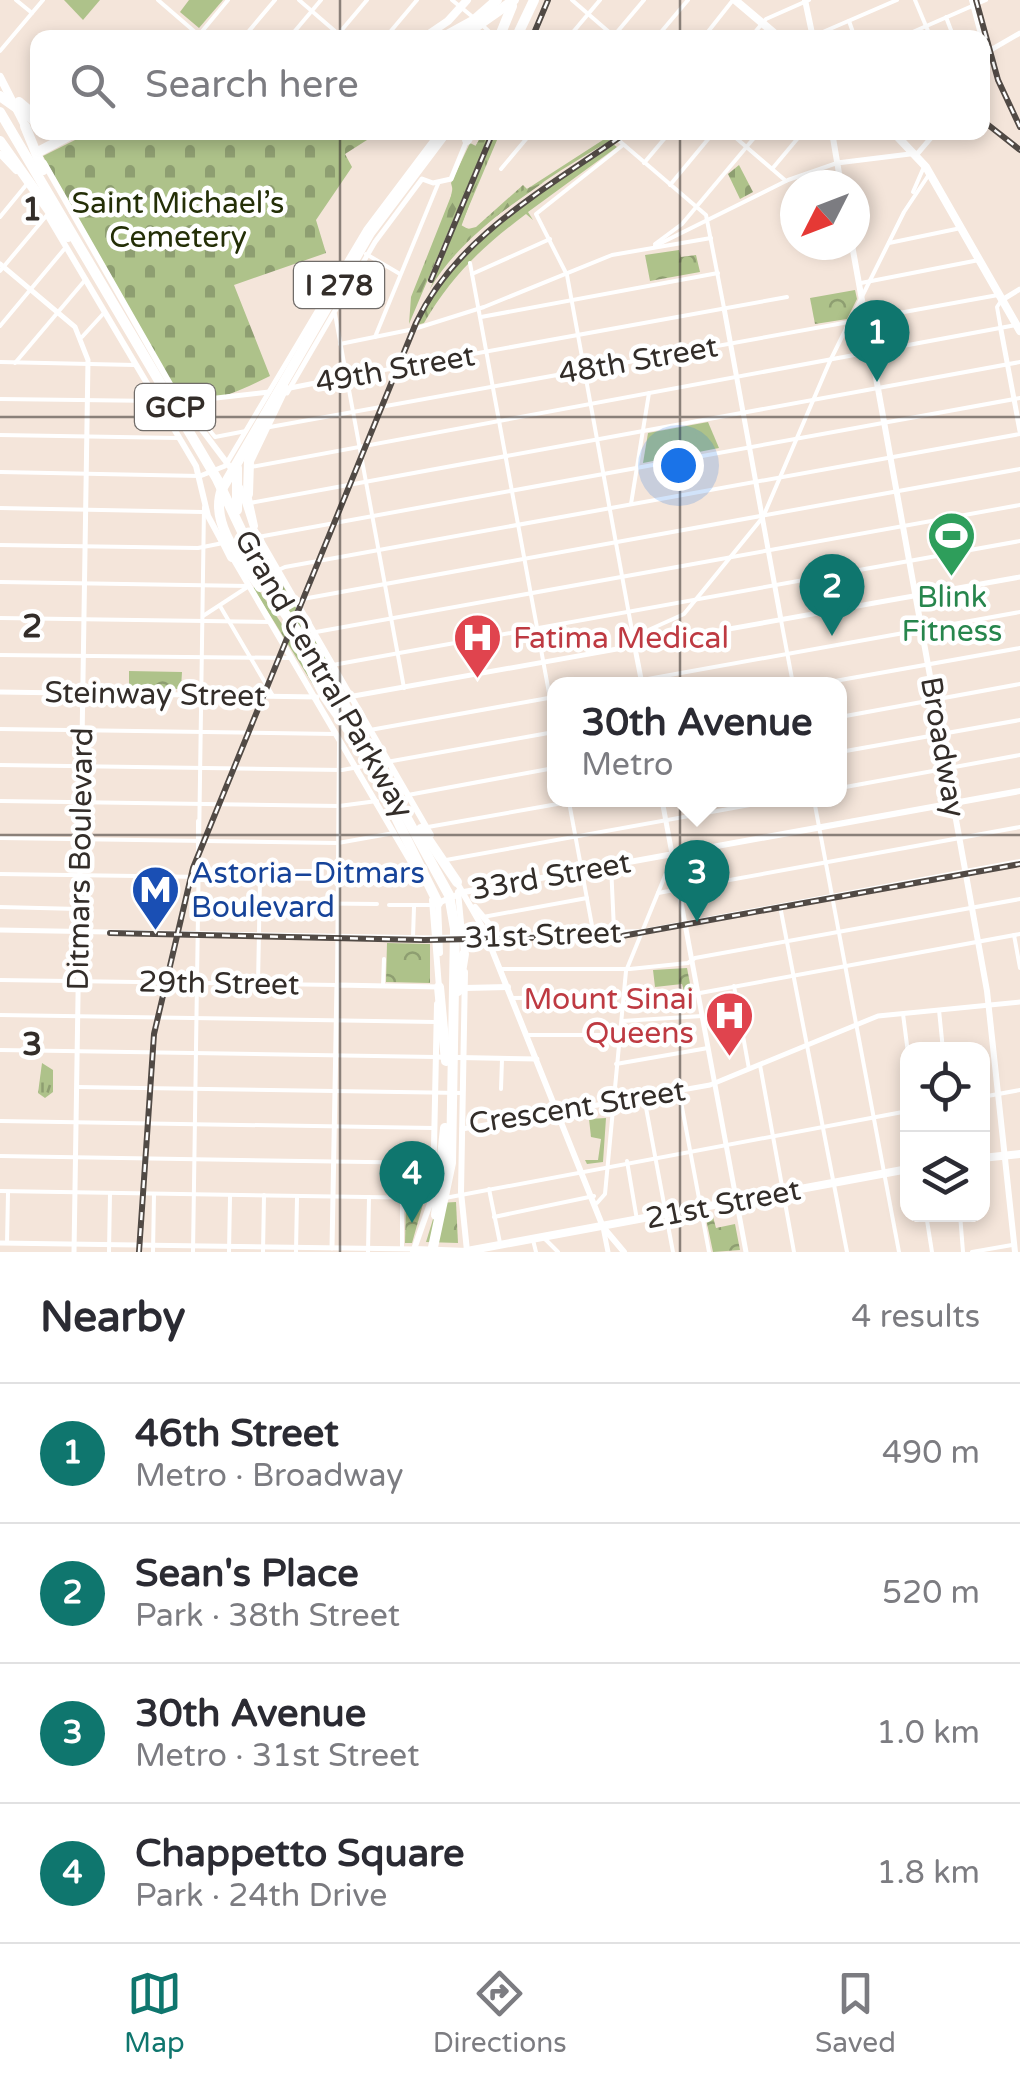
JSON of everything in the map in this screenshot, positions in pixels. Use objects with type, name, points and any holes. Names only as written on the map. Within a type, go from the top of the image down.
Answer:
[{"type":"highway","points":[[520,30],[533,3]]},
{"type":"highway","points":[[486,28],[508,4]]},
{"type":"highway","points":[[486,28],[508,4]]},
{"type":"highway","points":[[0,96],[30,113]]},
{"type":"highway","points":[[18,106],[30,113]]},
{"type":"highway","name":"Grand Central Parkway","points":[[0,112],[71,242]]},
{"type":"highway","name":"Grand Central Parkway","points":[[0,122],[214,485],[256,583],[382,767],[447,907],[451,1058]]},
{"type":"highway","points":[[24,123],[30,138]]},
{"type":"highway","points":[[0,138],[71,242]]},
{"type":"highway","points":[[31,140],[71,242]]},
{"type":"highway","points":[[38,148],[55,140]]},
{"type":"highway","name":"I 278","points":[[256,583],[236,506],[237,468],[376,230],[449,140]]},
{"type":"highway","name":"I 278","points":[[210,507],[223,476],[373,228],[449,140]]},
{"type":"highway","points":[[246,495],[252,452],[322,320]]},
{"type":"highway","points":[[210,507],[256,583]]},
{"type":"highway","points":[[210,507],[232,557]]},
{"type":"highway","points":[[382,767],[460,891]]},
{"type":"highway","points":[[382,767],[438,903]]},
{"type":"highway","points":[[421,1251],[449,1184],[451,1058],[464,954]]},
{"type":"highway","points":[[439,987],[451,1058]]},
{"type":"highway","points":[[451,1058],[458,1007],[465,988]]},
{"type":"highway","points":[[421,1251],[442,1184],[451,1090]]},
{"type":"main road","points":[[734,0],[770,30]]},
{"type":"main road","points":[[807,1],[811,30]]},
{"type":"main road","points":[[433,30],[464,4]]},
{"type":"main road","points":[[1,78],[30,134]]},
{"type":"main road","points":[[34,140],[182,402],[223,454],[246,495],[258,537],[370,730],[382,767],[408,795],[446,860],[508,988],[596,1200],[603,1227],[624,1252]]},
{"type":"main road","points":[[833,140],[838,170]]},
{"type":"main road","points":[[901,140],[927,168],[1018,328]]},
{"type":"main road","points":[[1,158],[28,184],[47,215],[71,242],[86,279],[204,475],[210,507],[208,526],[256,583],[270,622],[438,903],[442,938],[436,1022],[451,1058],[451,1090],[462,1129],[467,1251]]},
{"type":"main road","name":"Broadway","points":[[855,260],[989,1005],[1015,1248]]},
{"type":"main road","points":[[246,495],[258,537]]},
{"type":"main road","name":"33rd Street","points":[[438,903],[460,891],[1020,791]]},
{"type":"main road","name":"31st Street","points":[[442,938],[642,932],[1020,862]]},
{"type":"main road","points":[[460,891],[500,937]]},
{"type":"main road","points":[[460,891],[465,988],[508,988]]},
{"type":"main road","points":[[421,1251],[432,1198],[434,1128],[451,1090]]},
{"type":"main road","points":[[990,1157],[1020,1154]]},
{"type":"main road","name":"21st Street","points":[[421,1251],[503,1248],[900,1171]]},
{"type":"street","points":[[16,0],[32,13]]},
{"type":"street","points":[[0,51],[43,0]]},
{"type":"street","points":[[158,0],[194,30]]},
{"type":"street","points":[[206,30],[228,0]]},
{"type":"street","points":[[250,30],[275,0]]},
{"type":"street","points":[[299,0],[333,30]]},
{"type":"street","points":[[296,30],[321,0]]},
{"type":"street","points":[[344,30],[367,0]]},
{"type":"street","points":[[392,30],[417,0]]},
{"type":"street","points":[[452,0],[464,4],[486,28]]},
{"type":"street","points":[[572,0],[606,30]]},
{"type":"street","points":[[575,30],[600,0]]},
{"type":"street","points":[[620,30],[644,0]]},
{"type":"street","points":[[663,30],[688,0]]},
{"type":"street","points":[[710,30],[734,0]]},
{"type":"street","points":[[828,30],[897,0]]},
{"type":"street","points":[[915,0],[928,30]]},
{"type":"street","points":[[917,30],[971,3],[986,0]]},
{"type":"street","points":[[756,30],[762,23],[807,1]]},
{"type":"street","points":[[971,3],[979,30]]},
{"type":"street","points":[[946,17],[951,30]]},
{"type":"street","points":[[849,21],[853,30]]},
{"type":"street","points":[[990,50],[1020,33]]},
{"type":"street","points":[[0,472],[223,476],[356,248],[449,140]]},
{"type":"street","points":[[453,140],[450,179],[427,180],[408,197],[366,254],[289,388],[251,466],[246,495],[365,482],[1020,362]]},
{"type":"street","points":[[502,169],[526,140]]},
{"type":"street","points":[[618,140],[708,219],[792,677]]},
{"type":"street","points":[[644,163],[663,140]]},
{"type":"street","points":[[670,184],[707,140]]},
{"type":"street","points":[[738,140],[780,176]]},
{"type":"street","points":[[646,248],[673,233],[752,140]]},
{"type":"street","points":[[772,169],[796,140]]},
{"type":"street","points":[[633,637],[684,614],[763,517],[830,361],[927,168],[932,140]]},
{"type":"street","points":[[624,145],[537,209],[565,271],[640,677]]},
{"type":"street","points":[[817,170],[837,163],[916,154],[929,145]]},
{"type":"street","points":[[910,203],[927,168]]},
{"type":"street","points":[[375,337],[438,182]]},
{"type":"street","points":[[0,216],[28,184]]},
{"type":"street","points":[[646,248],[780,184]]},
{"type":"street","points":[[47,215],[1,267],[58,312],[82,337],[106,310]]},
{"type":"street","points":[[888,243],[961,228]]},
{"type":"street","points":[[472,274],[552,238]]},
{"type":"street","points":[[340,344],[478,308],[565,271],[646,248],[711,238]]},
{"type":"street","points":[[0,326],[71,242]]},
{"type":"street","points":[[356,248],[400,274]]},
{"type":"street","points":[[859,284],[979,260]]},
{"type":"street","points":[[470,264],[547,677]]},
{"type":"street","points":[[480,317],[718,273]]},
{"type":"street","points":[[15,362],[86,279]]},
{"type":"street","name":"48th Street","points":[[270,427],[865,318],[1003,298],[1020,288]]},
{"type":"street","name":"49th Street","points":[[0,399],[182,402],[270,392],[787,297]]},
{"type":"street","points":[[203,618],[276,570],[1020,432],[997,306],[1003,298]]},
{"type":"street","points":[[334,311],[404,688]]},
{"type":"street","points":[[251,466],[1018,328]]},
{"type":"street","name":"Ditmars Boulevard","points":[[74,1252],[88,364],[82,337]]},
{"type":"street","points":[[0,362],[137,365]]},
{"type":"street","points":[[631,504],[649,393]]},
{"type":"street","points":[[258,537],[1017,399]]},
{"type":"street","points":[[182,402],[215,437],[246,431]]},
{"type":"street","points":[[0,436],[180,438]]},
{"type":"street","points":[[295,600],[1020,469]]},
{"type":"street","points":[[314,633],[1020,505]]},
{"type":"street","points":[[0,508],[210,507]]},
{"type":"street","points":[[193,1249],[203,585],[208,526]]},
{"type":"street","points":[[333,665],[1020,541]]},
{"type":"street","points":[[0,545],[204,547],[223,543]]},
{"type":"street","name":"Steinway Street","points":[[0,692],[350,697],[1020,577]]},
{"type":"street","points":[[0,582],[256,583]]},
{"type":"street","points":[[220,606],[272,696]]},
{"type":"street","points":[[671,677],[1020,612]]},
{"type":"street","points":[[0,618],[203,618],[270,622]]},
{"type":"street","points":[[847,679],[1020,648]]},
{"type":"street","points":[[0,655],[292,658]]},
{"type":"street","points":[[847,715],[1020,684]]},
{"type":"street","points":[[370,730],[547,698]]},
{"type":"street","points":[[847,751],[1020,720]]},
{"type":"street","points":[[0,729],[338,736],[332,1250]]},
{"type":"street","points":[[0,765],[339,770],[382,767],[547,733]]},
{"type":"street","points":[[847,787],[1020,755]]},
{"type":"street","points":[[408,795],[547,769]]},
{"type":"street","points":[[0,801],[339,806],[376,801]]},
{"type":"street","points":[[0,838],[338,843],[547,805]]},
{"type":"street","points":[[570,807],[594,935]]},
{"type":"street","points":[[663,807],[746,1252]]},
{"type":"street","points":[[446,860],[739,807]]},
{"type":"street","points":[[815,807],[899,1252]]},
{"type":"street","points":[[658,893],[1020,826]]},
{"type":"street","points":[[494,1217],[596,1200],[606,1194],[627,968],[668,866],[674,865]]},
{"type":"street","points":[[611,866],[614,935]]},
{"type":"street","points":[[0,874],[422,880]]},
{"type":"street","points":[[258,984],[260,878]]},
{"type":"street","points":[[483,917],[586,898]]},
{"type":"street","points":[[500,970],[627,968],[692,960],[1020,899]]},
{"type":"street","points":[[198,902],[378,904]]},
{"type":"street","points":[[389,905],[438,903]]},
{"type":"street","points":[[413,938],[414,905]]},
{"type":"street","points":[[780,906],[831,1183],[848,1252]]},
{"type":"street","points":[[0,907],[79,908]]},
{"type":"street","name":"31st Street","points":[[0,930],[442,938]]},
{"type":"street","points":[[698,993],[1017,935],[1020,968]]},
{"type":"street","points":[[383,986],[384,958]]},
{"type":"street","name":"29th Street","points":[[0,980],[439,987]]},
{"type":"street","points":[[734,986],[750,1069]]},
{"type":"street","points":[[512,998],[594,997]]},
{"type":"street","name":"Crescent Street","points":[[0,1121],[462,1129],[714,1084],[878,1016],[1020,1002]]},
{"type":"street","points":[[938,1010],[941,1042]]},
{"type":"street","points":[[904,1014],[907,1042]]},
{"type":"street","points":[[0,1015],[436,1022]]},
{"type":"street","points":[[621,1020],[702,1016]]},
{"type":"street","points":[[528,1035],[620,1036]]},
{"type":"street","points":[[616,1064],[708,1048]]},
{"type":"street","points":[[0,1050],[537,1058]]},
{"type":"street","points":[[502,1058],[502,1090]]},
{"type":"street","points":[[760,1065],[794,1252]]},
{"type":"street","points":[[76,1087],[451,1090]]},
{"type":"street","points":[[990,1096],[1020,1090]]},
{"type":"street","points":[[679,1091],[709,1252]]},
{"type":"street","points":[[644,1097],[673,1252]]},
{"type":"street","points":[[0,1191],[462,1196],[900,1112]]},
{"type":"street","points":[[0,1156],[461,1164]]},
{"type":"street","points":[[626,1162],[637,1220]]},
{"type":"street","points":[[489,1189],[503,1248]]},
{"type":"street","points":[[4,1243],[8,1191]]},
{"type":"street","points":[[109,1248],[110,1193]]},
{"type":"street","points":[[153,1249],[154,1194]]},
{"type":"street","points":[[229,1249],[230,1195]]},
{"type":"street","points":[[263,1249],[264,1195]]},
{"type":"street","points":[[296,1250],[297,1196]]},
{"type":"street","points":[[368,1250],[369,1197]]},
{"type":"street","points":[[402,1197],[402,1249]]},
{"type":"street","points":[[927,1222],[932,1252]]},
{"type":"street","points":[[961,1222],[964,1252]]},
{"type":"street","points":[[603,1227],[608,1252]]},
{"type":"street","points":[[544,1238],[558,1252]]},
{"type":"street","points":[[533,1240],[536,1252]]},
{"type":"street","name":"21st Street","points":[[4,1243],[153,1249],[421,1251]]},
{"type":"street","points":[[37,1243],[37,1252]]},
{"type":"street","points":[[972,1252],[1015,1248]]},
{"type":"green space","points":[[64,0],[100,0],[83,20]]},
{"type":"green space","points":[[189,0],[223,0],[199,28],[180,12]]},
{"type":"green space","name":"Saint Michael’s Cemetery","points":[[75,140],[367,140],[345,154],[352,167],[316,220],[326,253],[234,285],[270,376],[236,392],[211,398],[187,396],[176,390],[43,156]]},
{"type":"green space","points":[[479,140],[487,140],[409,324],[411,297],[453,191],[451,183],[470,143],[476,146]]},
{"type":"green space","points":[[479,140],[485,140],[410,319],[413,295],[436,237],[445,226],[454,181]]},
{"type":"green space","points":[[492,140],[497,140],[461,225],[468,229],[476,227],[523,185],[527,189],[603,140],[610,141],[536,187],[486,225],[463,246],[430,289]]},
{"type":"green space","points":[[493,140],[461,227],[474,230],[522,191],[544,182],[475,231],[442,264]]},
{"type":"green space","points":[[613,144],[617,147],[528,212],[533,220],[526,214],[482,250],[457,276],[424,323],[417,325],[435,295],[479,244],[530,201]]},
{"type":"green space","points":[[739,165],[753,192],[740,199],[728,174]]},
{"type":"green space","points":[[679,250],[681,257],[696,255],[700,272],[650,281],[645,255]]},
{"type":"green space","points":[[855,290],[857,299],[847,319],[815,324],[810,298]]},
{"type":"green space","points":[[708,422],[719,448],[643,463],[648,433]]},
{"type":"green space","points":[[695,426],[698,450],[671,455],[669,431]]},
{"type":"green space","points":[[277,575],[345,692],[268,580]]},
{"type":"green space","points":[[256,586],[290,636],[317,691],[253,588]]},
{"type":"green space","points":[[129,671],[182,672],[181,689],[129,689]]},
{"type":"green space","points":[[387,943],[430,944],[430,983],[386,982]]},
{"type":"green space","points":[[687,968],[692,994],[685,995],[682,984],[655,987],[653,970]]},
{"type":"green space","points":[[42,1063],[53,1070],[53,1092],[45,1098],[38,1093]]},
{"type":"green space","points":[[606,1118],[603,1162],[587,1164],[585,1160],[598,1160],[601,1139],[591,1137],[589,1119]]},
{"type":"green space","points":[[406,1202],[423,1204],[412,1243],[405,1243]]},
{"type":"green space","points":[[456,1202],[458,1243],[426,1242],[438,1203]]},
{"type":"green space","points":[[712,1213],[716,1228],[735,1224],[740,1250],[713,1252],[705,1214]]},
{"type":"railway","points":[[535,30],[548,0]]},
{"type":"railway","points":[[976,0],[984,30]]},
{"type":"railway","points":[[990,51],[998,80],[1020,127]]},
{"type":"railway","points":[[990,126],[1020,150]]},
{"type":"railway","points":[[431,280],[490,140]]},
{"type":"railway","points":[[139,1252],[154,1034],[193,868],[416,323],[434,291],[481,238],[537,193],[615,140]]},
{"type":"railway","points":[[110,933],[424,940],[622,936],[1020,864]]},
{"type":"place","name":"46th Street","points":[[877,382]]},
{"type":"place","name":"Blink Fitness","points":[[952,578]]},
{"type":"place","name":"Sean's Place","points":[[832,636]]},
{"type":"place","name":"Fatima Medical","points":[[478,680]]},
{"type":"place","name":"30th Avenue","points":[[697,922]]},
{"type":"place","name":"Astoria–Ditmars Boulevard","points":[[156,932]]},
{"type":"place","name":"Mount Sinai Queens","points":[[729,1058]]},
{"type":"place","name":"Chappetto Square","points":[[412,1223]]}]
